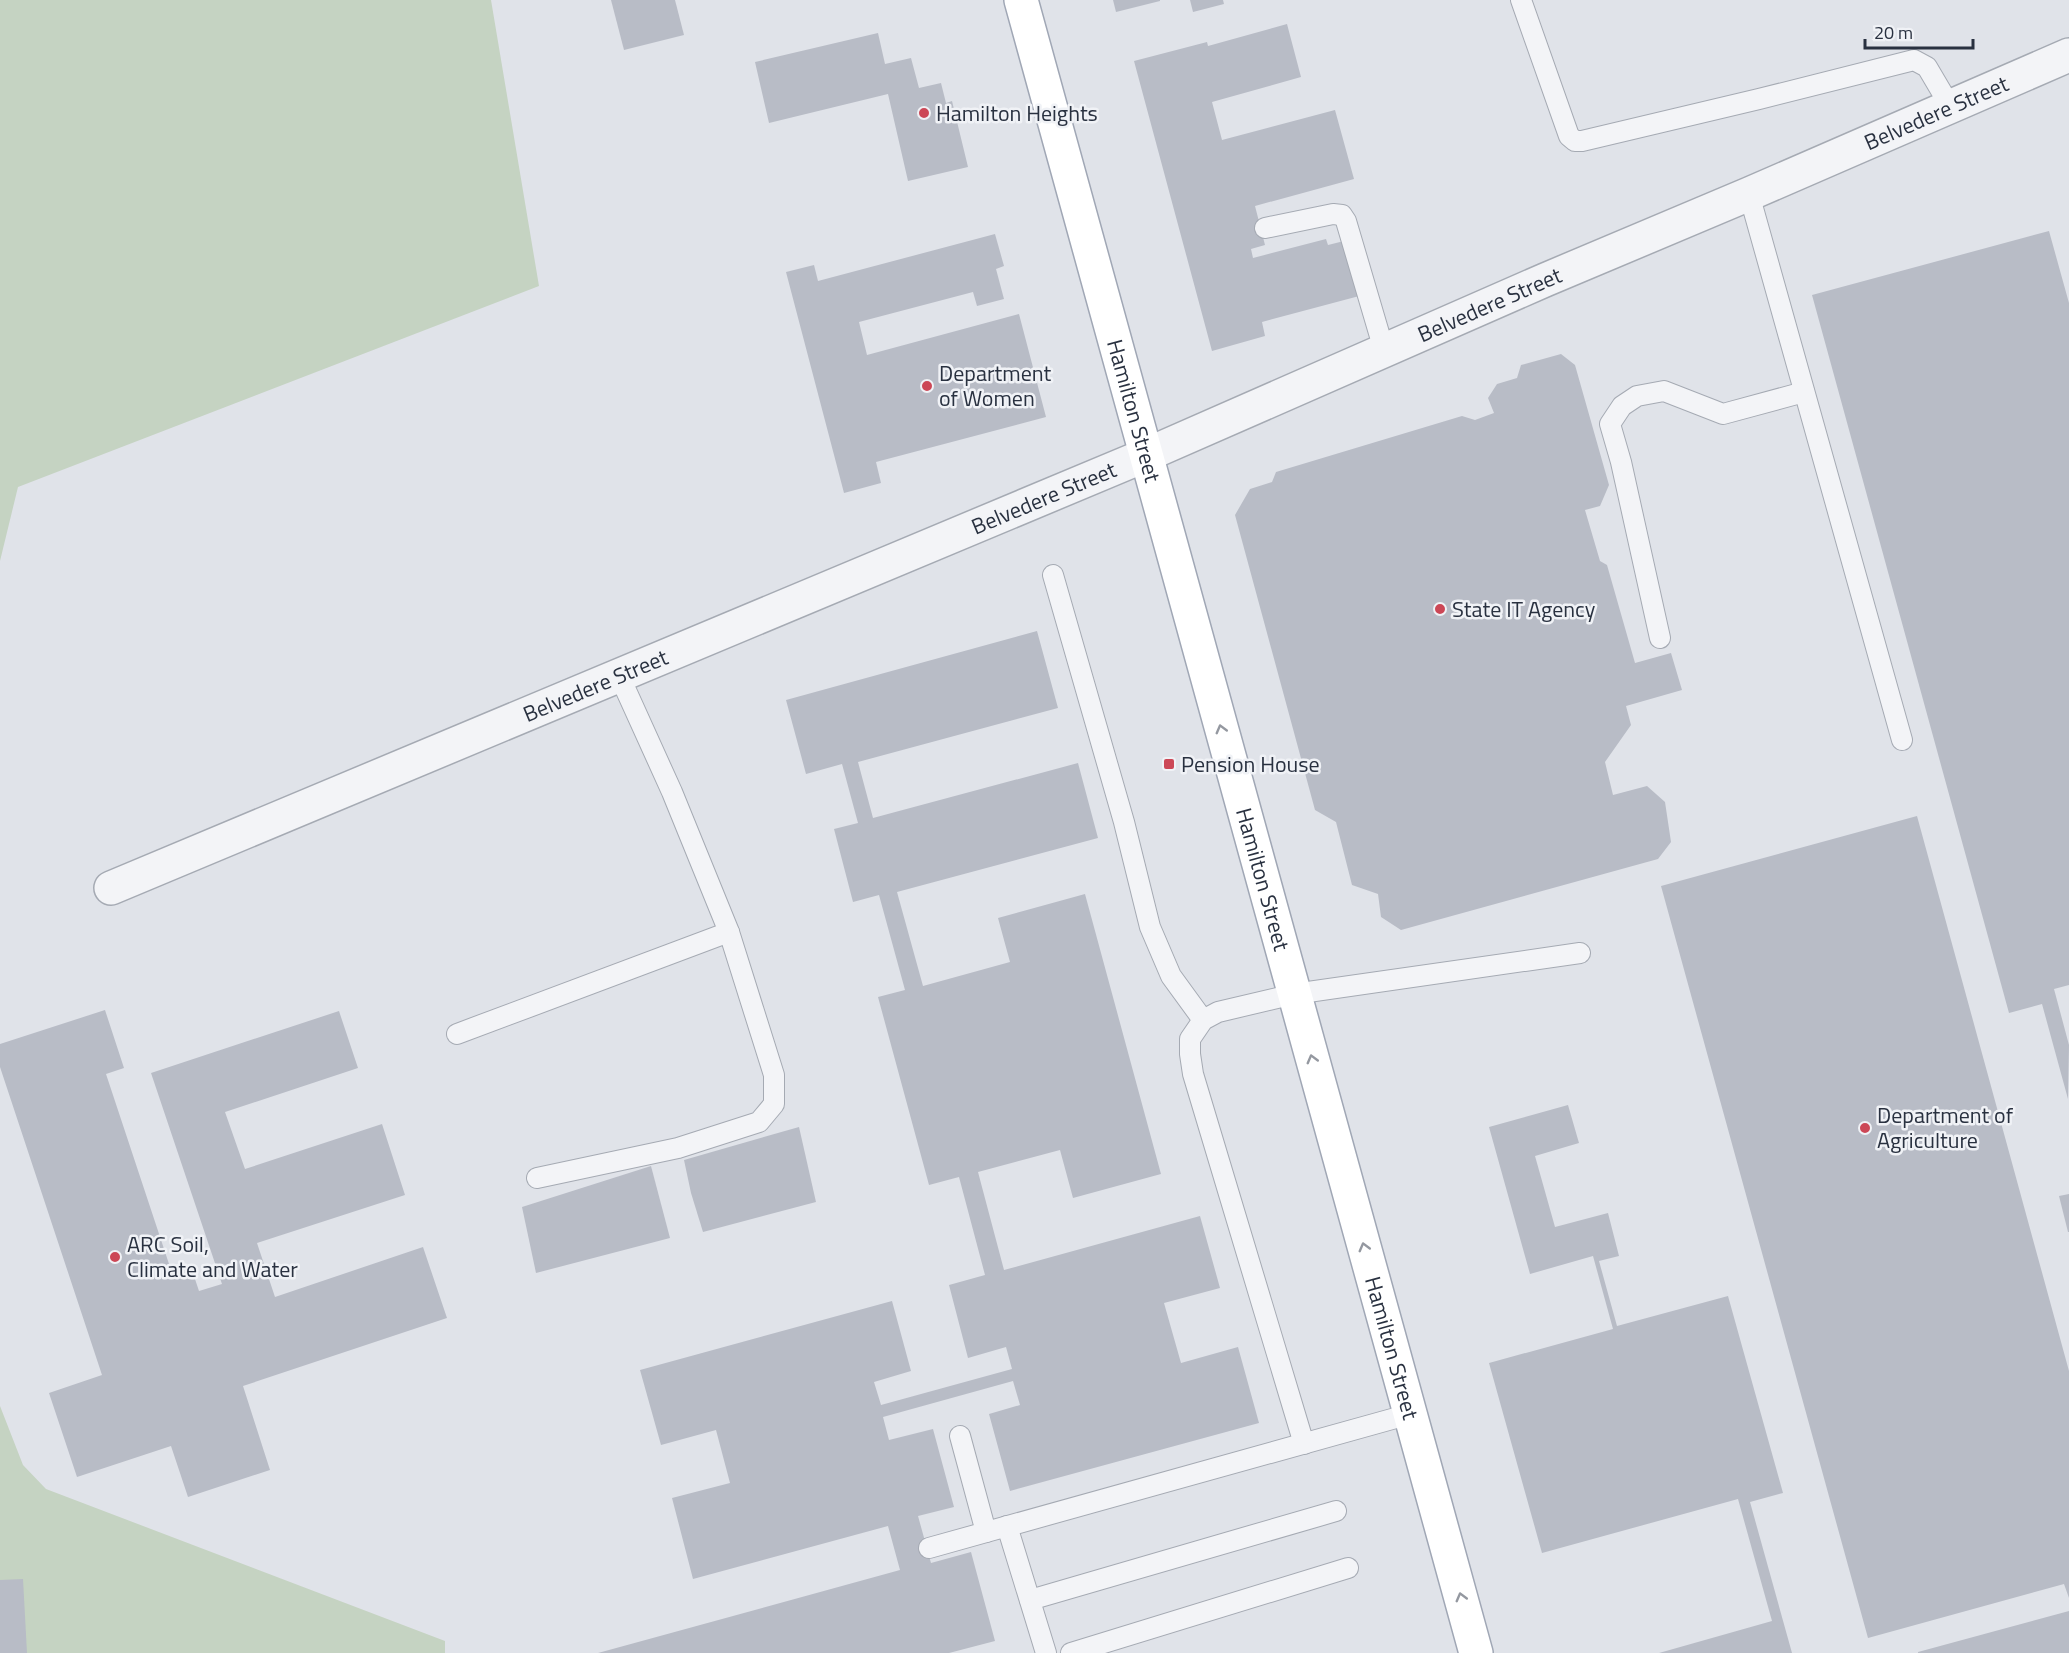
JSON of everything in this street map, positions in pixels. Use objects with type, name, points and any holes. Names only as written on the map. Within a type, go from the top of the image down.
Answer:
[{"type":"main road","name":"Hamilton Street","points":[[1021,0],[1476,1653]]},
{"type":"street","name":"Belvedere Street","points":[[111,888],[1146,455],[2069,55]]},
{"type":"lane","points":[[1521,0],[1569,136],[1575,141],[1759,99],[1914,60],[1928,67],[1950,106]]},
{"type":"lane","points":[[1749,194],[1902,740]]},
{"type":"lane","points":[[1265,228],[1333,214],[1342,215],[1346,221],[1384,350]]},
{"type":"lane","points":[[1660,639],[1621,462],[1610,424],[1622,406],[1637,396],[1664,390],[1723,414],[1804,392]]},
{"type":"lane","points":[[1053,574],[1124,822],[1150,927],[1171,976],[1203,1020]]},
{"type":"lane","points":[[537,1178],[678,1148],[759,1122],[774,1104],[774,1075],[729,932],[672,792],[619,675]]},
{"type":"lane","points":[[458,1034],[729,932]]},
{"type":"lane","points":[[1304,1444],[1194,1074],[1190,1039],[1203,1020],[1218,1012],[1294,994],[1580,953]]},
{"type":"lane","points":[[929,1548],[1410,1414]]},
{"type":"lane","points":[[960,1436],[986,1532]]},
{"type":"lane","points":[[1030,1600],[1336,1511]]},
{"type":"lane","points":[[1007,1526],[1046,1653]]},
{"type":"lane","points":[[1071,1653],[1347,1568]]},
{"type":"green space","points":[[0,0],[491,0],[539,286],[18,487],[0,561]]},
{"type":"green space","points":[[0,1406],[23,1465],[46,1489],[445,1641],[445,1653],[0,1653]]},
{"type":"building","points":[[611,0],[675,0],[684,35],[624,50]]},
{"type":"building","points":[[1113,0],[1160,0],[1160,1],[1116,12]]},
{"type":"building","points":[[1190,0],[1223,0],[1224,4],[1193,12]]},
{"type":"building","points":[[1287,24],[1301,77],[1212,102],[1222,140],[1335,110],[1354,179],[1255,206],[1265,245],[1251,249],[1253,258],[1326,239],[1328,245],[1348,240],[1363,295],[1262,322],[1265,336],[1212,351],[1134,61],[1207,42],[1208,46]]},
{"type":"building","name":"Hamilton Heights","points":[[878,33],[885,64],[911,58],[919,88],[941,83],[946,103],[952,101],[968,167],[908,181],[888,94],[769,123],[755,62]]},
{"type":"building","name":"Department of Agriculture","points":[[2049,231],[2069,303],[2069,985],[2054,989],[2069,1045],[2068,1099],[2042,1004],[2009,1013],[1812,295]]},
{"type":"building","name":"Department of Women","points":[[995,234],[1004,266],[996,269],[1004,299],[977,306],[973,292],[859,322],[867,355],[1019,314],[1046,417],[876,462],[881,483],[844,493],[786,272],[814,265],[818,281]]},
{"type":"building","name":"State IT Agency","points":[[1561,354],[1575,365],[1609,485],[1600,506],[1585,510],[1600,561],[1607,565],[1635,663],[1671,653],[1682,690],[1626,706],[1631,725],[1605,762],[1613,795],[1647,786],[1665,802],[1671,842],[1658,859],[1401,930],[1381,917],[1378,894],[1352,885],[1336,822],[1315,810],[1235,515],[1250,489],[1272,482],[1276,472],[1462,416],[1475,420],[1494,413],[1488,398],[1497,384],[1517,378],[1521,365]]},
{"type":"building","points":[[1037,631],[1058,708],[858,762],[873,818],[1078,763],[1098,838],[897,892],[923,986],[1010,962],[998,918],[1085,894],[1161,1174],[1073,1198],[1060,1150],[978,1172],[1004,1270],[1200,1216],[1220,1288],[1164,1303],[1181,1363],[1238,1347],[1259,1423],[1010,1491],[989,1414],[1020,1405],[1013,1381],[883,1417],[889,1440],[933,1429],[954,1507],[918,1516],[931,1563],[971,1552],[995,1641],[949,1653],[598,1653],[900,1570],[888,1526],[693,1579],[672,1498],[730,1483],[716,1430],[661,1445],[640,1370],[892,1301],[911,1371],[874,1382],[881,1405],[1012,1369],[1006,1347],[968,1358],[949,1285],[985,1275],[959,1177],[929,1185],[878,997],[905,990],[879,895],[853,902],[834,829],[858,823],[842,764],[806,774],[786,700]]},
{"type":"building","name":"Department of Agriculture","points":[[1917,816],[2069,1371],[2069,1598],[2064,1584],[1868,1638],[1661,886]]},
{"type":"building","name":"ARC Soil, Climate and Water","points":[[105,1010],[124,1068],[106,1074],[172,1273],[191,1267],[199,1291],[222,1284],[151,1073],[339,1011],[358,1068],[225,1112],[245,1169],[382,1124],[405,1195],[257,1243],[275,1297],[423,1247],[447,1318],[243,1386],[270,1470],[188,1497],[171,1446],[77,1477],[49,1393],[102,1375],[0,1067],[0,1044]]},
{"type":"building","points":[[1568,1105],[1579,1143],[1535,1156],[1555,1227],[1608,1213],[1619,1256],[1599,1261],[1617,1326],[1728,1296],[1783,1493],[1750,1502],[1792,1653],[1659,1653],[1772,1621],[1738,1499],[1542,1553],[1489,1363],[1613,1329],[1593,1256],[1530,1274],[1489,1127]]},
{"type":"building","points":[[799,1127],[816,1202],[703,1232],[684,1160]]},
{"type":"building","points":[[651,1166],[670,1238],[536,1273],[522,1207]]},
{"type":"building","name":"Department of Agriculture","points":[[2069,1194],[2069,1232],[2068,1232],[2059,1196]]},
{"type":"building","points":[[23,1579],[27,1653],[0,1653],[0,1580]]},
{"type":"building","points":[[2069,1611],[2069,1653],[1918,1653],[1918,1652]]},
{"type":"place","name":"Hamilton Heights","points":[[924,113]]},
{"type":"place","name":"Department of Women","points":[[927,386]]},
{"type":"place","name":"State IT Agency","points":[[1440,609]]},
{"type":"place","name":"Pension House","points":[[1169,764]]},
{"type":"place","name":"Department of Agriculture","points":[[1865,1128]]},
{"type":"place","name":"ARC Soil, Climate and Water","points":[[115,1257]]}]
